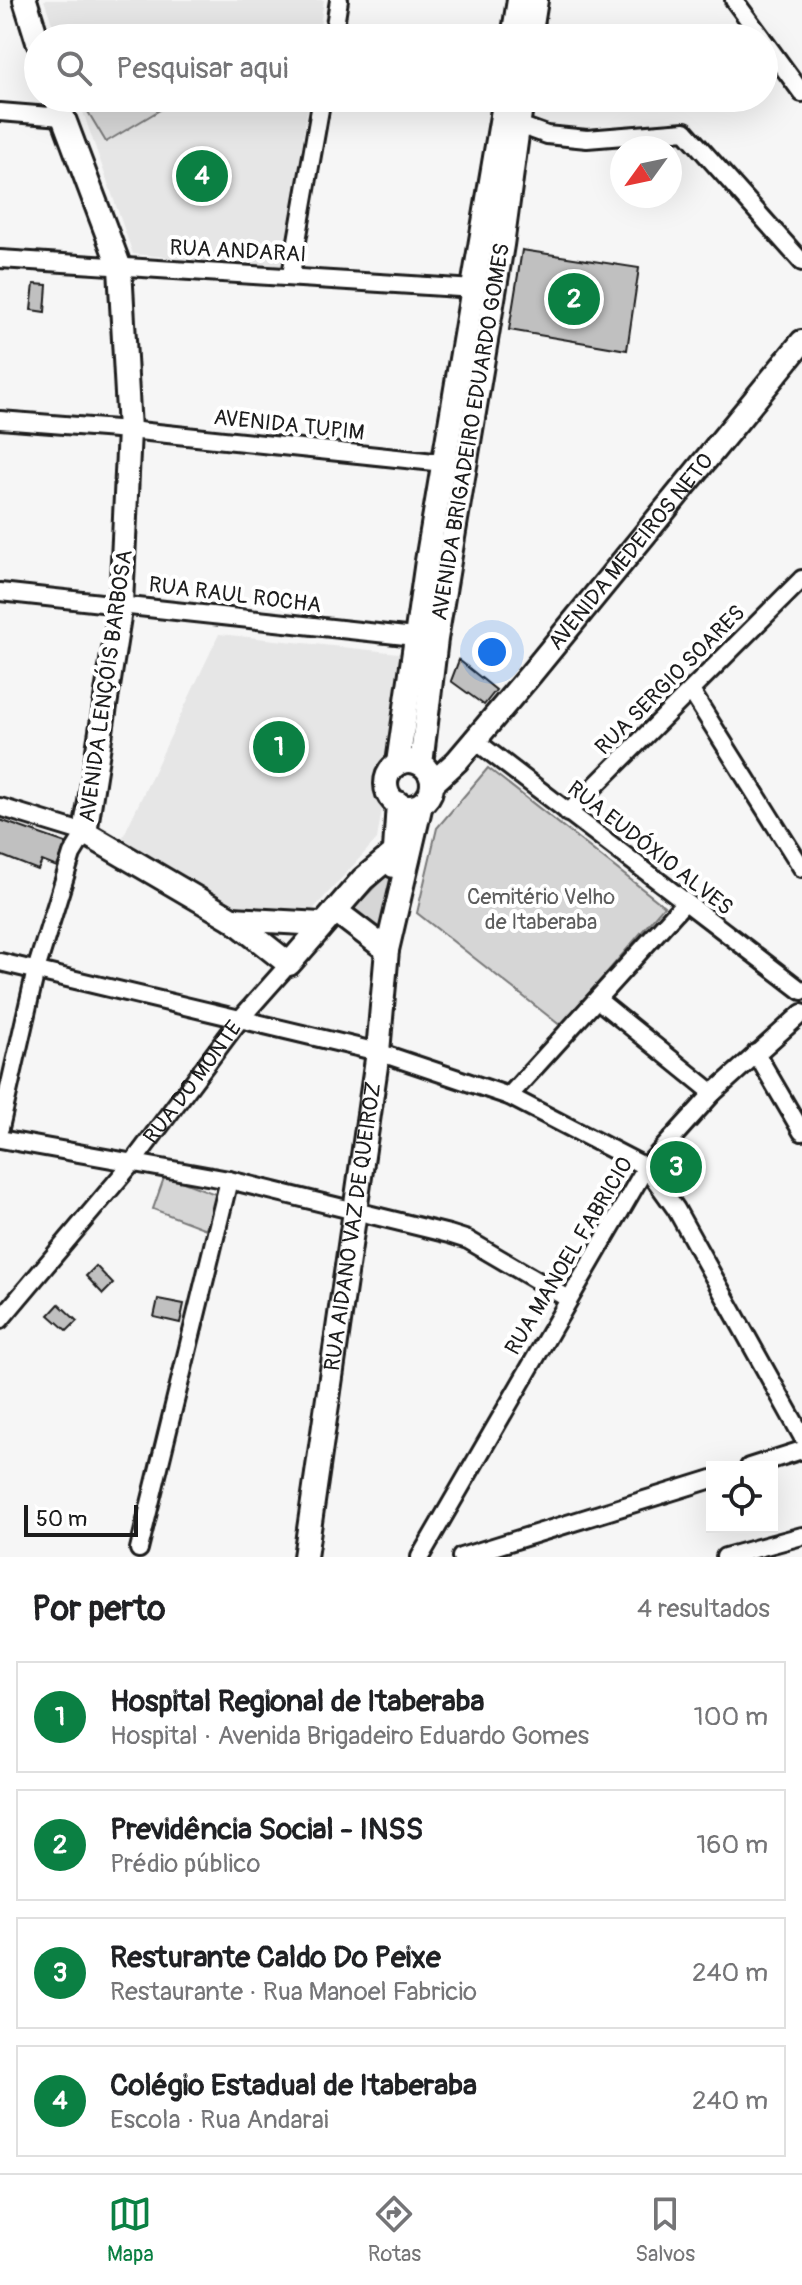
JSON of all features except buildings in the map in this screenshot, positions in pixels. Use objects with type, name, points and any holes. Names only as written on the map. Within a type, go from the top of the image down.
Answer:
[{"type":"street","points":[[25,0],[32,24]]},
{"type":"street","points":[[335,24],[339,0]]},
{"type":"street","points":[[515,24],[519,0]]},
{"type":"street","points":[[532,24],[536,0]]},
{"type":"street","points":[[734,0],[751,24]]},
{"type":"street","points":[[778,60],[802,93]]},
{"type":"street","points":[[0,112],[24,110]]},
{"type":"street","name":"AVENIDA LENÇÓIS BARBOSA","points":[[0,1128],[36,970],[72,854],[85,833],[121,604],[129,430],[120,268],[61,112]]},
{"type":"street","points":[[291,275],[320,112]]},
{"type":"street","points":[[508,114],[547,135],[587,139],[685,131],[802,262]]},
{"type":"street","name":"AVENIDA BRIGADEIRO EDUARDO GOMES","points":[[398,763],[417,699],[508,114]]},
{"type":"street","name":"RUA ANDARAI","points":[[0,259],[291,275],[479,301]]},
{"type":"street","name":"AVENIDA BRIGADEIRO EDUARDO GOMES","points":[[438,563],[444,463],[479,301]]},
{"type":"street","name":"AVENIDA MEDEIROS NETO","points":[[427,772],[457,761],[802,342]]},
{"type":"street","name":"AVENIDA TUPIM","points":[[0,420],[129,430],[444,463]]},
{"type":"street","name":"RUA SERGIO SOARES","points":[[568,813],[802,579]]},
{"type":"street","name":"RUA RAUL ROCHA","points":[[0,592],[426,638]]},
{"type":"street","points":[[691,691],[802,868]]},
{"type":"street","name":"AVENIDA BRIGADEIRO EDUARDO GOMES","points":[[417,699],[427,772]]},
{"type":"street","name":"RUA EUDÓXIO ALVES","points":[[473,739],[802,991]]},
{"type":"street","points":[[411,761],[427,772],[431,792],[421,804],[405,806],[391,798],[387,783],[392,768],[398,763],[411,761]]},
{"type":"street","name":"RUA AIDANO VAZ DE QUEIROZ","points":[[398,803],[393,854],[398,895]]},
{"type":"street","name":"RUA AIDANO VAZ DE QUEIROZ","points":[[305,1557],[378,1052],[387,950],[421,804]]},
{"type":"street","points":[[0,807],[85,833],[232,919],[289,964]]},
{"type":"street","name":"RUA DO MONTE","points":[[0,1320],[133,1162],[241,1018],[363,879],[393,854]]},
{"type":"street","points":[[509,1096],[684,903]]},
{"type":"street","points":[[232,919],[329,918],[387,950]]},
{"type":"street","points":[[0,962],[378,1052],[509,1096],[646,1167],[676,1209],[802,1436]]},
{"type":"street","points":[[598,1000],[713,1093]]},
{"type":"street","name":"RUA MANOEL FABRICIO","points":[[420,1557],[567,1298],[646,1167],[713,1093],[802,1013]]},
{"type":"street","points":[[756,1053],[802,1132]]},
{"type":"street","points":[[0,1139],[229,1180],[355,1208],[468,1240],[567,1298]]},
{"type":"street","points":[[139,1549],[229,1180]]},
{"type":"street","points":[[768,1461],[802,1450]]},
{"type":"street","points":[[461,1557],[706,1481]]},
{"type":"street","points":[[725,1557],[802,1536]]},
{"type":"shaded area","points":[[44,0],[324,0],[320,24],[52,24]]},
{"type":"shaded area","points":[[83,112],[307,112],[284,268],[133,254]]},
{"type":"shaded area","points":[[219,634],[408,654],[377,839],[308,915],[248,913],[122,839]]},
{"type":"green space","points":[[88,112],[156,112],[106,142]]},
{"type":"green space","name":"Cemitério Velho de Itaberaba","points":[[488,768],[664,906],[561,1026],[417,913],[437,828]]},
{"type":"green space","points":[[388,873],[392,875],[391,931],[385,934],[355,914],[355,907]]},
{"type":"green space","points":[[165,1175],[218,1195],[206,1229],[153,1209]]},
{"type":"place","name":"Colégio Estadual de Itaberaba","points":[[202,176]]},
{"type":"place","name":"Previdência Social - INSS","points":[[574,299]]},
{"type":"place","name":"Hospital Regional de Itaberaba","points":[[279,747]]},
{"type":"place","name":"Resturante Caldo Do Peixe","points":[[676,1167]]}]
